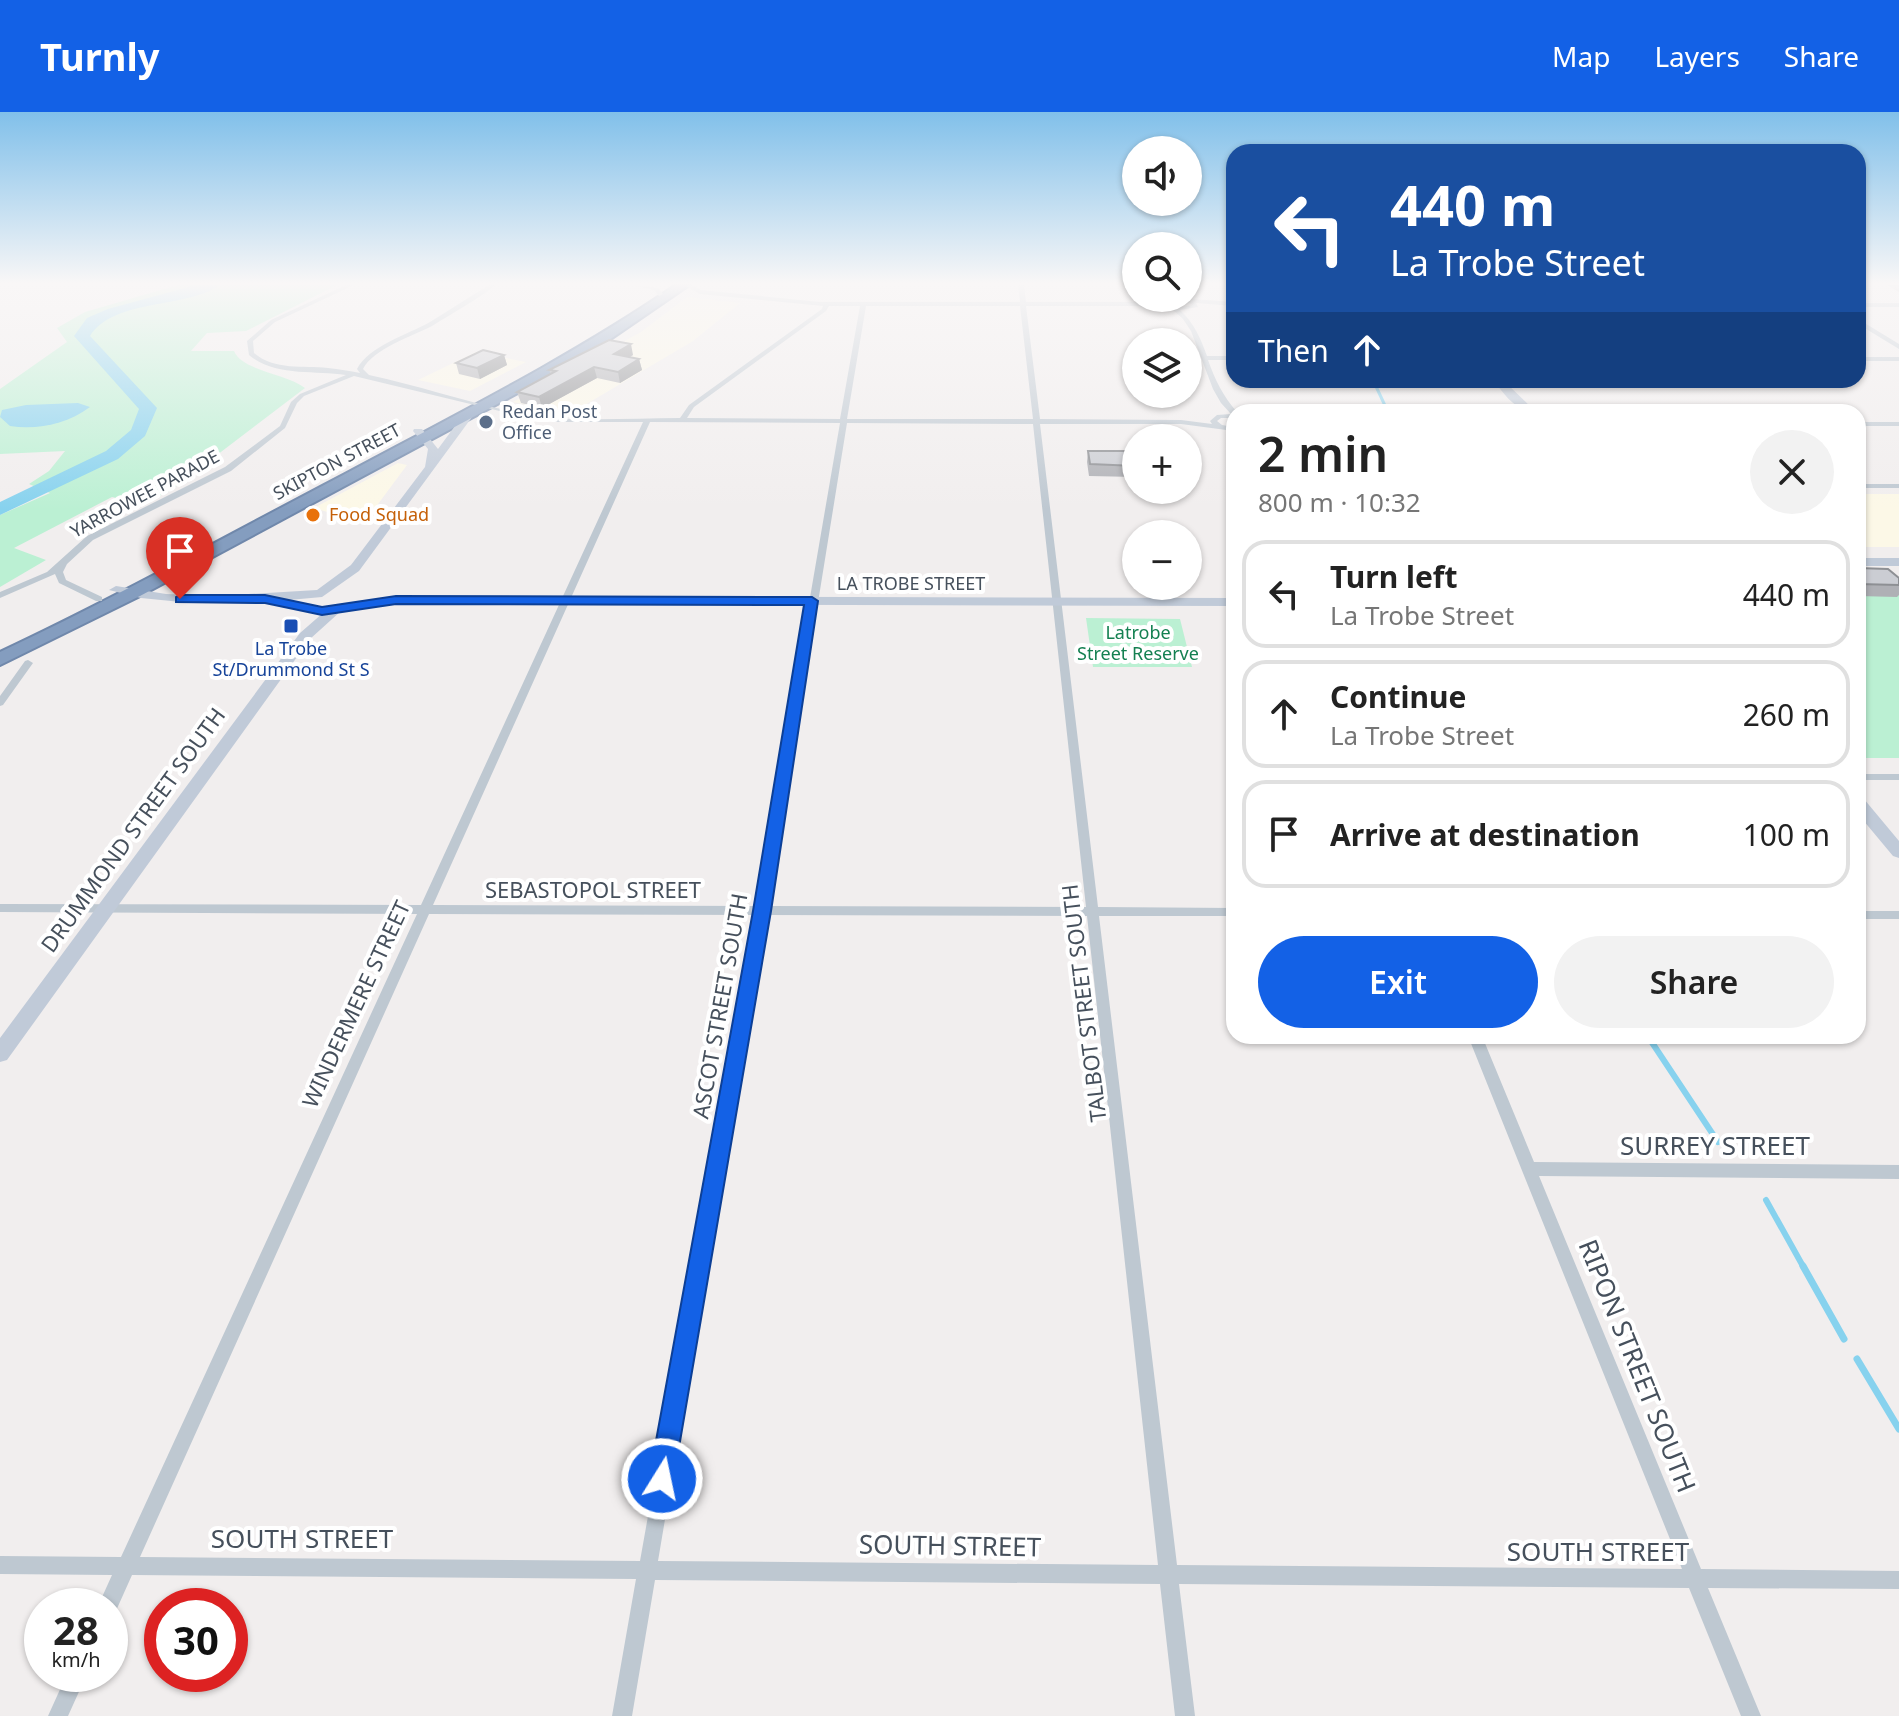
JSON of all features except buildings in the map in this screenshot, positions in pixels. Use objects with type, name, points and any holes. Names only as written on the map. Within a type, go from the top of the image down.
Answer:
[{"type":"highway","name":"SKIPTON STREET","points":[[0,647],[124,592],[475,407],[558,360]]},
{"type":"highway","name":"SKIPTON STREET","points":[[0,659],[101,603]]},
{"type":"main road","points":[[101,603],[180,599],[315,600],[355,568],[475,407]]},
{"type":"main road","points":[[421,435],[433,449],[429,465]]},
{"type":"main road","points":[[1866,562],[1899,562]]},
{"type":"main road","points":[[351,592],[355,568]]},
{"type":"main road","name":"LA TROBE STREET","points":[[396,600],[338,589],[315,600],[322,611],[396,600],[1226,602]]},
{"type":"main road","points":[[124,592],[180,599]]},
{"type":"main road","name":"DRUMMOND STREET SOUTH","points":[[0,1054],[305,636],[351,601],[351,592]]},
{"type":"main road","name":"DRUMMOND STREET SOUTH","points":[[305,636],[315,600]]},
{"type":"main road","points":[[1866,813],[1899,852]]},
{"type":"street","points":[[260,360],[268,364],[354,374],[475,407],[558,420],[1181,422],[1226,428]]},
{"type":"street","points":[[367,360],[360,369],[368,378]]},
{"type":"street","points":[[686,421],[704,398],[756,360]]},
{"type":"street","name":"ASCOT STREET SOUTH","points":[[622,1716],[762,911],[853,360]]},
{"type":"street","name":"TALBOT STREET SOUTH","points":[[1030,360],[1185,1716]]},
{"type":"street","points":[[1207,360],[1220,399],[1226,405]]},
{"type":"street","name":"YARROWEE PARADE","points":[[0,595],[50,574],[90,538],[233,465],[283,427],[292,405],[302,395],[354,374]]},
{"type":"street","points":[[1220,399],[1214,423],[1226,433]]},
{"type":"street","points":[[1181,422],[1226,415]]},
{"type":"street","name":"WINDERMERE STREET","points":[[116,1588],[647,421]]},
{"type":"street","points":[[1866,424],[1899,424]]},
{"type":"street","points":[[1866,486],[1899,486]]},
{"type":"street","name":"YARROWEE PARADE","points":[[63,562],[59,573],[65,583]]},
{"type":"street","name":"YARROWEE PARADE","points":[[24,585],[50,581],[65,583],[101,603]]},
{"type":"street","points":[[0,703],[28,663]]},
{"type":"street","points":[[1866,777],[1899,777]]},
{"type":"street","name":"SEBASTOPOL STREET","points":[[0,908],[1226,912]]},
{"type":"street","points":[[1866,915],[1899,915]]},
{"type":"street","name":"RIPON STREET SOUTH","points":[[1478,1044],[1751,1716]]},
{"type":"street","name":"SURREY STREET","points":[[1530,1169],[1899,1172]]},
{"type":"street","name":"SOUTH STREET","points":[[0,1565],[1899,1580]]},
{"type":"street","points":[[58,1716],[69,1692]]},
{"type":"shaded area","points":[[460,360],[526,362],[470,391],[418,380]]},
{"type":"shaded area","points":[[590,360],[661,360],[573,412],[513,402]]},
{"type":"shaded area","points":[[398,463],[407,465],[364,523],[314,508]]},
{"type":"shaded area","points":[[1866,494],[1899,494],[1899,547],[1866,547]]},
{"type":"green space","points":[[42,360],[242,360],[305,388],[171,490],[143,504],[112,497],[14,548],[46,560],[0,587],[0,515],[50,493],[29,484],[49,471],[65,451],[0,454],[0,389]]},
{"type":"green space","points":[[1866,576],[1899,578],[1899,758],[1866,758]]},
{"type":"green space","name":"Latrobe Street Reserve","points":[[1086,618],[1180,619],[1192,667],[1093,667]]},
{"type":"water","points":[[78,403],[90,407],[62,422],[42,426],[10,426],[0,417],[2,410],[26,405]]},
{"type":"waterway","points":[[0,509],[112,455],[139,432],[148,408],[104,360]]},
{"type":"waterway","points":[[1377,388],[1384,404]]},
{"type":"waterway","points":[[1653,1044],[1718,1142]]},
{"type":"waterway","points":[[1766,1200],[1804,1268]]},
{"type":"waterway","points":[[1803,1266],[1844,1339]]},
{"type":"waterway","points":[[1857,1359],[1899,1429]]},
{"type":"place","name":"Redan Post Office","points":[[486,422]]},
{"type":"place","name":"Food Squad","points":[[313,515]]},
{"type":"place","name":"La Trobe St/Drummond St S","points":[[291,626]]},
{"type":"route","points":[[180,599],[265,599],[309,606],[316,611],[396,600],[812,601],[762,911],[662,1479]]}]
